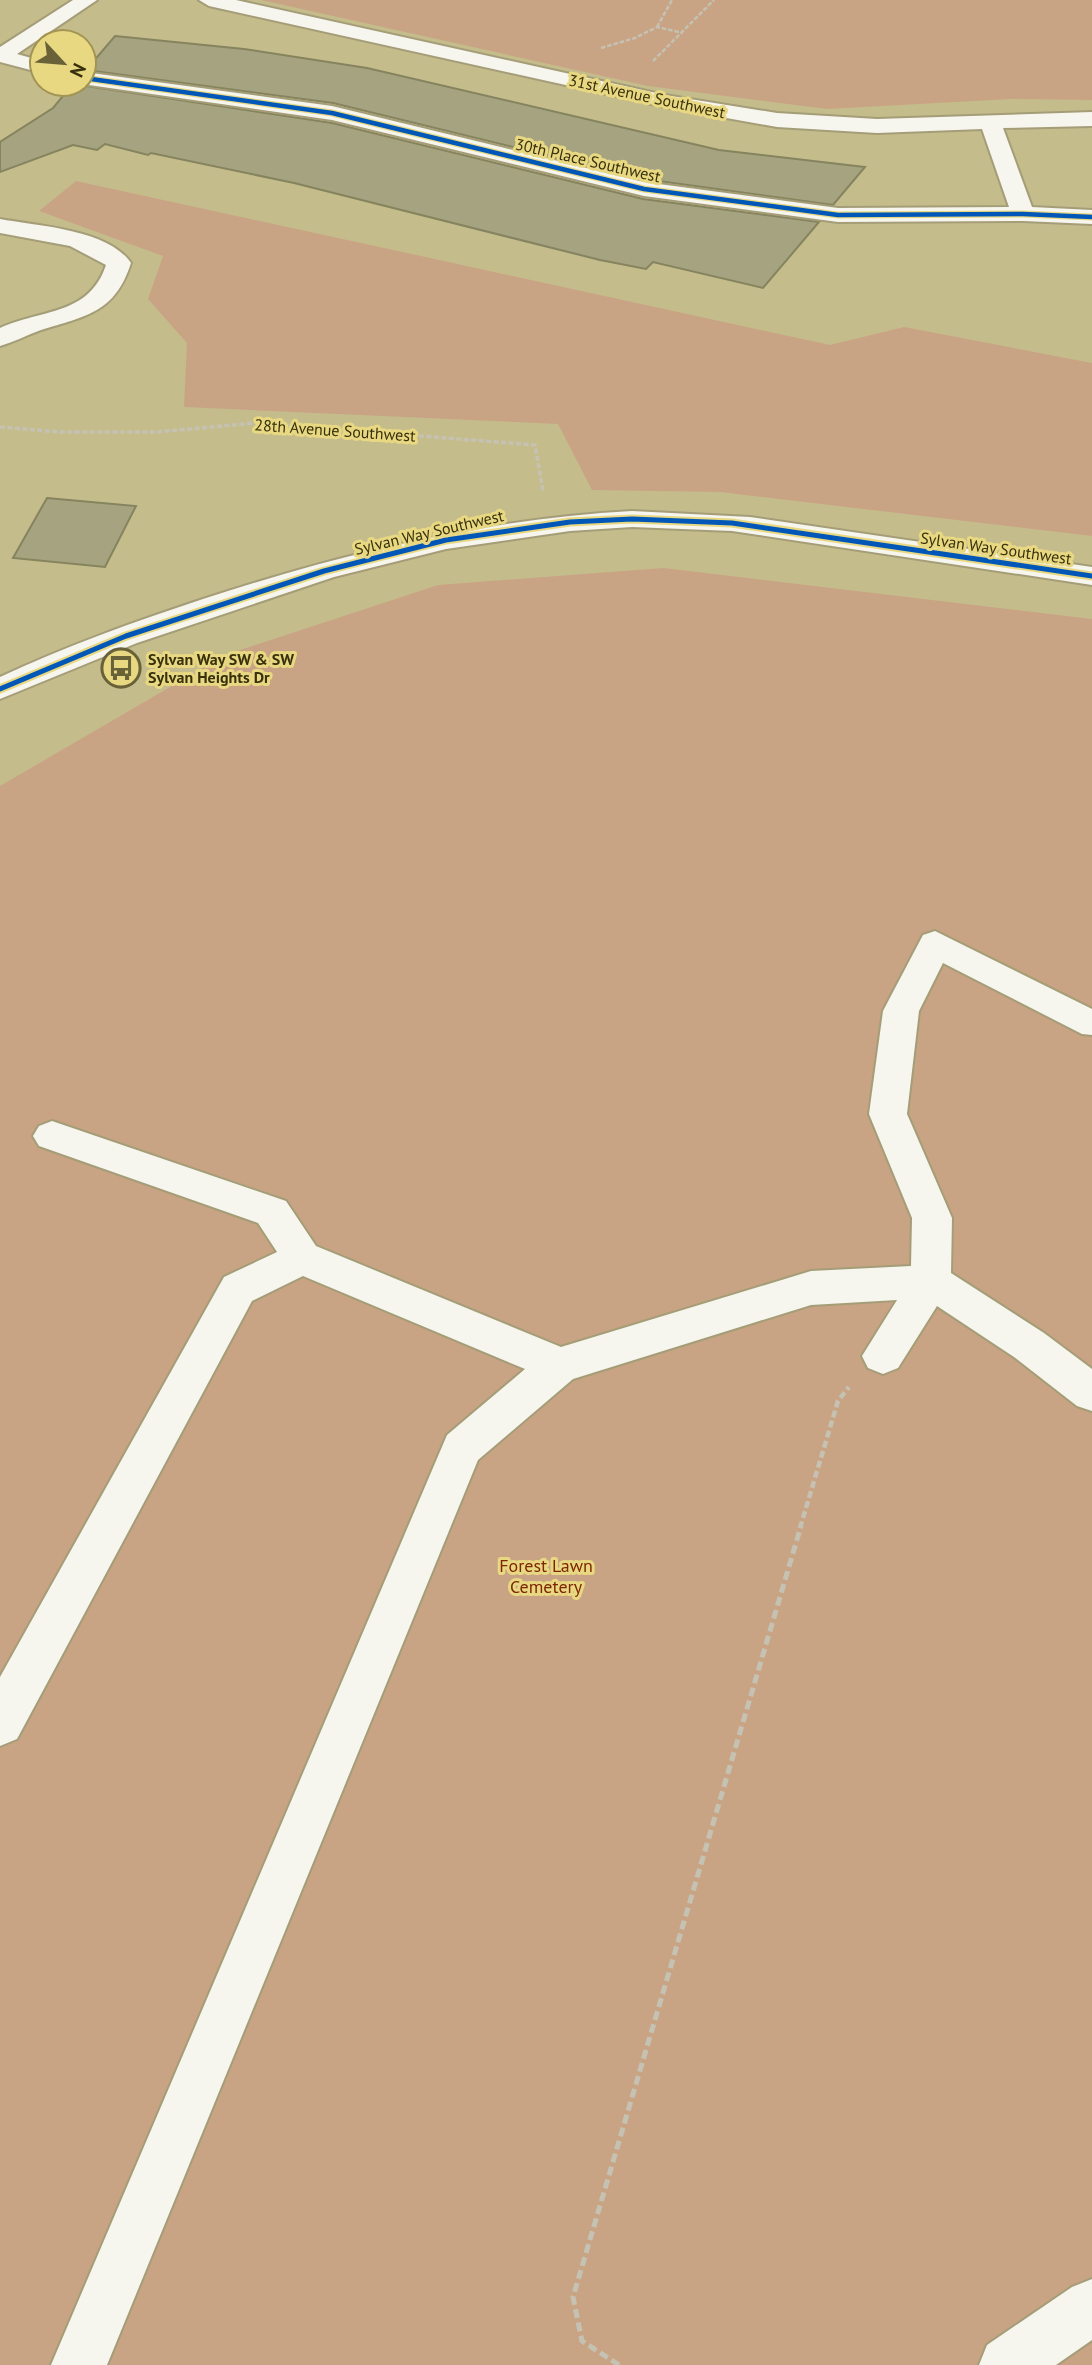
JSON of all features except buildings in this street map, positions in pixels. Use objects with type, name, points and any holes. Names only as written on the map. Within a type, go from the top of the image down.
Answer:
[{"type":"street","points":[[0,56],[87,0]]},
{"type":"street","name":"31st Avenue Southwest","points":[[209,0],[728,113],[839,125],[1092,119]]},
{"type":"street","points":[[0,56],[28,63]]},
{"type":"street","name":"30th Place Southwest","points":[[98,80],[332,113],[644,189],[696,197],[838,215],[1023,214],[1092,217]]},
{"type":"street","points":[[990,122],[1023,214]]},
{"type":"street","points":[[0,226],[80,242],[107,251],[118,263],[116,280],[103,298],[79,311],[2,334]]},
{"type":"street","name":"Sylvan Way Southwest","points":[[1,686],[153,626],[257,590],[411,548],[487,531],[552,523],[624,519],[697,520],[1092,576]]},
{"type":"street","points":[[883,1356],[931,1281],[932,1218],[888,1114],[901,1011],[935,944],[1082,1021],[1092,1022]]},
{"type":"street","points":[[52,1136],[272,1212],[302,1258],[560,1366]]},
{"type":"street","points":[[0,1723],[238,1290],[302,1258]]},
{"type":"street","points":[[79,2365],[462,1448],[560,1366],[811,1288],[931,1281],[1029,1345],[1092,1393]]},
{"type":"street","points":[[1007,2365],[1092,2307]]},
{"type":"path","points":[[671,0],[657,28],[683,33]]},
{"type":"path","points":[[648,65],[714,0]]},
{"type":"path","points":[[619,2365],[582,2341],[573,2297],[838,1401],[858,1376],[883,1356]]},
{"type":"green space","points":[[261,0],[1092,0],[1092,100],[1011,99],[827,109],[648,86]]},
{"type":"green space","points":[[76,181],[830,345],[904,327],[1092,363],[1092,536],[720,492],[592,490],[558,424],[184,407],[187,343],[148,299],[163,256],[39,211]]},
{"type":"green space","name":"Forest Lawn Cemetery","points":[[663,568],[1092,619],[1092,2365],[0,2365],[0,786],[225,655],[438,585]]},
{"type":"cycle path","points":[[98,80],[332,113],[644,189],[838,215],[1023,214],[1092,217]]},
{"type":"cycle path","points":[[0,689],[126,636],[324,571],[446,540],[570,522],[632,519],[732,523],[1092,576]]},
{"type":"place","name":"Sylvan Way SW & SW Sylvan Heights Dr","points":[[121,668]]}]
